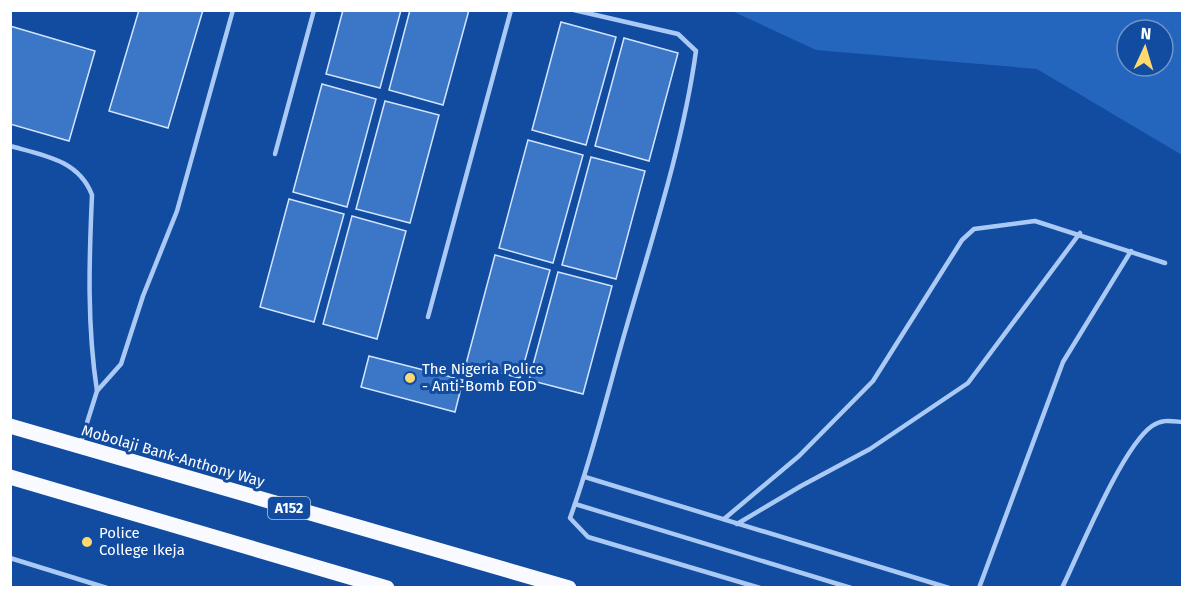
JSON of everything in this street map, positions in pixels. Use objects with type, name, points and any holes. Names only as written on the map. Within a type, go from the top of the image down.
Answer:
[{"type":"main road","name":"Mobolaji Bank-Anthony Way","points":[[10,426],[569,588]]},
{"type":"main road","points":[[10,477],[387,588]]},
{"type":"lane","points":[[97,392],[110,380],[121,364],[143,296],[177,211],[233,10]]},
{"type":"lane","points":[[275,154],[314,10]]},
{"type":"lane","points":[[428,317],[511,10]]},
{"type":"lane","points":[[574,10],[678,34],[696,51],[690,94],[585,477],[570,518],[588,537],[760,588]]},
{"type":"lane","points":[[10,146],[55,158],[76,169],[87,180],[92,195],[88,293],[90,344],[97,392],[79,447]]},
{"type":"lane","points":[[724,519],[799,456],[873,381],[962,240],[974,229],[1035,221],[1080,233],[1165,263]]},
{"type":"lane","points":[[737,524],[870,449],[968,383],[1080,233]]},
{"type":"lane","points":[[979,588],[1063,362],[1131,251]]},
{"type":"lane","points":[[1062,588],[1124,461],[1150,427],[1164,420],[1182,422]]},
{"type":"lane","points":[[585,477],[949,588]]},
{"type":"lane","points":[[575,504],[851,588]]},
{"type":"lane","points":[[10,558],[107,588]]},
{"type":"shaded area","points":[[732,11],[1182,11],[1182,155],[1037,69],[816,50]]},
{"type":"building","points":[[139,10],[203,10],[168,128],[109,111]]},
{"type":"building","points":[[343,10],[401,10],[380,88],[326,74]]},
{"type":"building","points":[[410,10],[469,10],[443,105],[389,90]]},
{"type":"building","points":[[561,22],[616,37],[586,145],[532,130]]},
{"type":"building","points":[[10,26],[95,51],[69,141],[10,124]]},
{"type":"building","points":[[624,38],[678,53],[649,161],[595,146]]},
{"type":"building","points":[[322,84],[376,99],[347,207],[293,192]]},
{"type":"building","points":[[385,101],[439,115],[410,223],[356,209]]},
{"type":"building","points":[[528,140],[583,155],[553,263],[499,248]]},
{"type":"building","points":[[591,157],[645,171],[616,279],[562,265]]},
{"type":"building","points":[[289,199],[344,214],[314,322],[260,307]]},
{"type":"building","points":[[352,216],[406,231],[377,339],[323,324]]},
{"type":"building","points":[[495,255],[550,270],[520,378],[466,364]]},
{"type":"building","points":[[558,272],[612,286],[583,394],[529,380]]},
{"type":"building","points":[[369,356],[463,380],[455,412],[361,387]]},
{"type":"place","name":"The Nigeria Police - Anti-Bomb EOD","points":[[410,378]]},
{"type":"place","name":"Police College Ikeja","points":[[87,542]]}]
